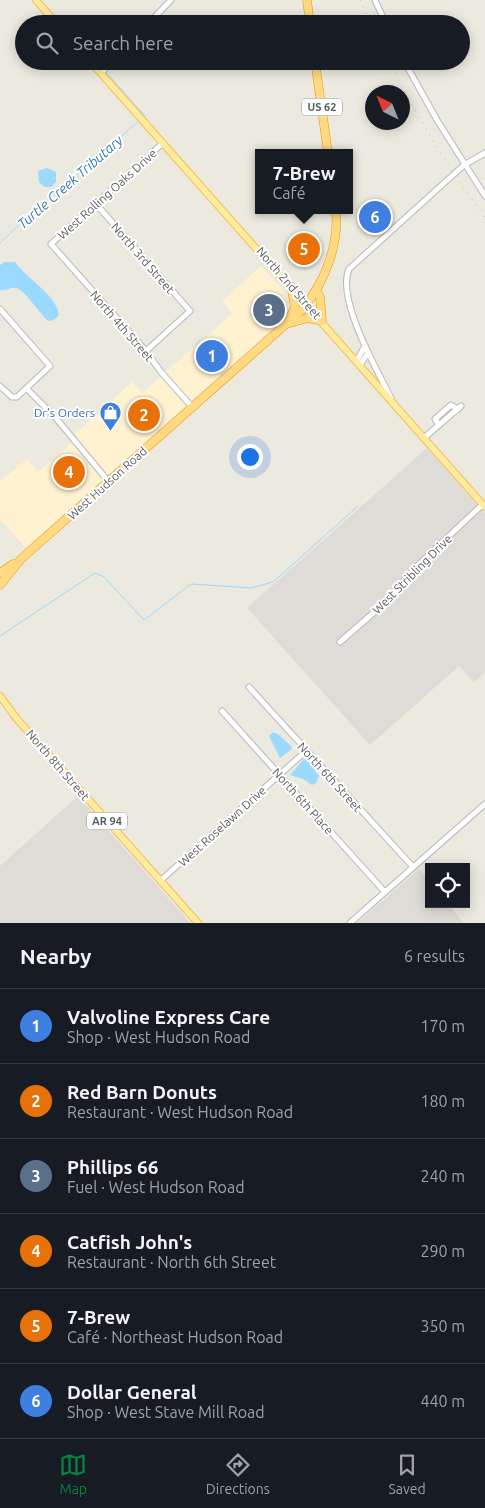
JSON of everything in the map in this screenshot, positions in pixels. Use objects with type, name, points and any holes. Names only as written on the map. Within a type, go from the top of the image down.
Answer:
[{"type":"highway","points":[[307,0],[309,15]]},
{"type":"highway","name":"US 62","points":[[316,70],[327,149]]},
{"type":"highway","name":"West Hudson Road","points":[[0,585],[22,559],[287,324],[307,304],[316,290],[332,254],[336,234],[336,214]]},
{"type":"highway","points":[[287,324],[295,307],[291,286]]},
{"type":"highway","points":[[287,324],[308,318],[322,321],[320,297],[316,290]]},
{"type":"highway","points":[[0,573],[22,559]]},
{"type":"main road","points":[[36,0],[49,15]]},
{"type":"main road","name":"North 2nd Street","points":[[98,70],[484,505]]},
{"type":"main road","name":"North 8th Street","points":[[0,696],[17,719],[198,923]]},
{"type":"street","points":[[157,15],[171,0]]},
{"type":"street","points":[[375,0],[382,15]]},
{"type":"street","points":[[101,73],[104,70]]},
{"type":"street","points":[[409,70],[464,165],[485,196]]},
{"type":"street","name":"West Rolling Oaks Drive","points":[[51,244],[164,143]]},
{"type":"street","points":[[391,399],[354,318],[347,291],[346,276],[349,269],[464,165],[485,153]]},
{"type":"street","name":"North 3rd Street","points":[[96,204],[190,311],[146,351]]},
{"type":"street","name":"North 4th Street","points":[[51,244],[146,351],[161,372],[193,408]]},
{"type":"street","points":[[0,309],[50,366],[27,389],[17,396],[12,397],[0,386]]},
{"type":"street","points":[[359,362],[365,345]]},
{"type":"street","points":[[359,362],[368,352]]},
{"type":"street","points":[[27,389],[55,417],[110,482]]},
{"type":"street","points":[[425,438],[459,408]]},
{"type":"street","name":"West Stribling Drive","points":[[340,642],[387,601],[416,567],[484,505]]},
{"type":"street","name":"North 6th Street","points":[[249,687],[413,867]]},
{"type":"street","name":"North 6th Place","points":[[222,712],[384,891]]},
{"type":"street","name":"West Roselawn Drive","points":[[160,881],[306,751]]},
{"type":"street","points":[[350,923],[384,891],[485,804]]},
{"type":"shaded area","points":[[261,266],[281,287],[291,310],[288,315],[26,548],[0,519],[0,482],[27,459],[37,470],[40,470],[78,438],[75,434],[132,382],[142,393],[232,314],[222,301]]},
{"type":"shaded area","points":[[427,448],[485,514],[485,672],[474,682],[459,666],[370,745],[247,608]]},
{"type":"shaded area","points":[[78,796],[190,923],[0,923],[0,866]]},
{"type":"shaded area","points":[[419,869],[425,876],[425,908],[451,908],[464,923],[357,923]]},
{"type":"water","points":[[47,168],[56,172],[56,182],[51,187],[45,187],[39,182],[38,171]]},
{"type":"water","points":[[5,262],[15,262],[53,301],[59,315],[54,320],[48,321],[19,289],[0,290],[0,265]]},
{"type":"water","points":[[273,732],[278,734],[292,749],[280,758],[269,736]]},
{"type":"water","points":[[304,759],[308,760],[319,776],[316,783],[312,785],[303,779],[290,775]]},
{"type":"waterway","name":"Turtle Creek Tributary","points":[[108,70],[106,72],[145,116]]},
{"type":"waterway","name":"Turtle Creek Tributary","points":[[0,243],[139,121]]},
{"type":"waterway","name":"Turtle Creek Tributary","points":[[0,636],[95,573],[104,577],[144,620],[191,584],[251,588],[273,582],[358,506]]},
{"type":"railway","points":[[360,0],[367,15]]},
{"type":"railway","points":[[394,70],[433,141],[485,217]]},
{"type":"place","name":"Dollar General","points":[[375,217]]},
{"type":"place","name":"7-Brew","points":[[304,249]]},
{"type":"place","name":"Phillips 66","points":[[269,310]]},
{"type":"place","name":"Valvoline Express Care","points":[[212,356]]},
{"type":"place","name":"Red Barn Donuts","points":[[144,415]]},
{"type":"place","name":"Dr's Orders","points":[[111,431]]},
{"type":"place","name":"Catfish John's","points":[[69,472]]}]
